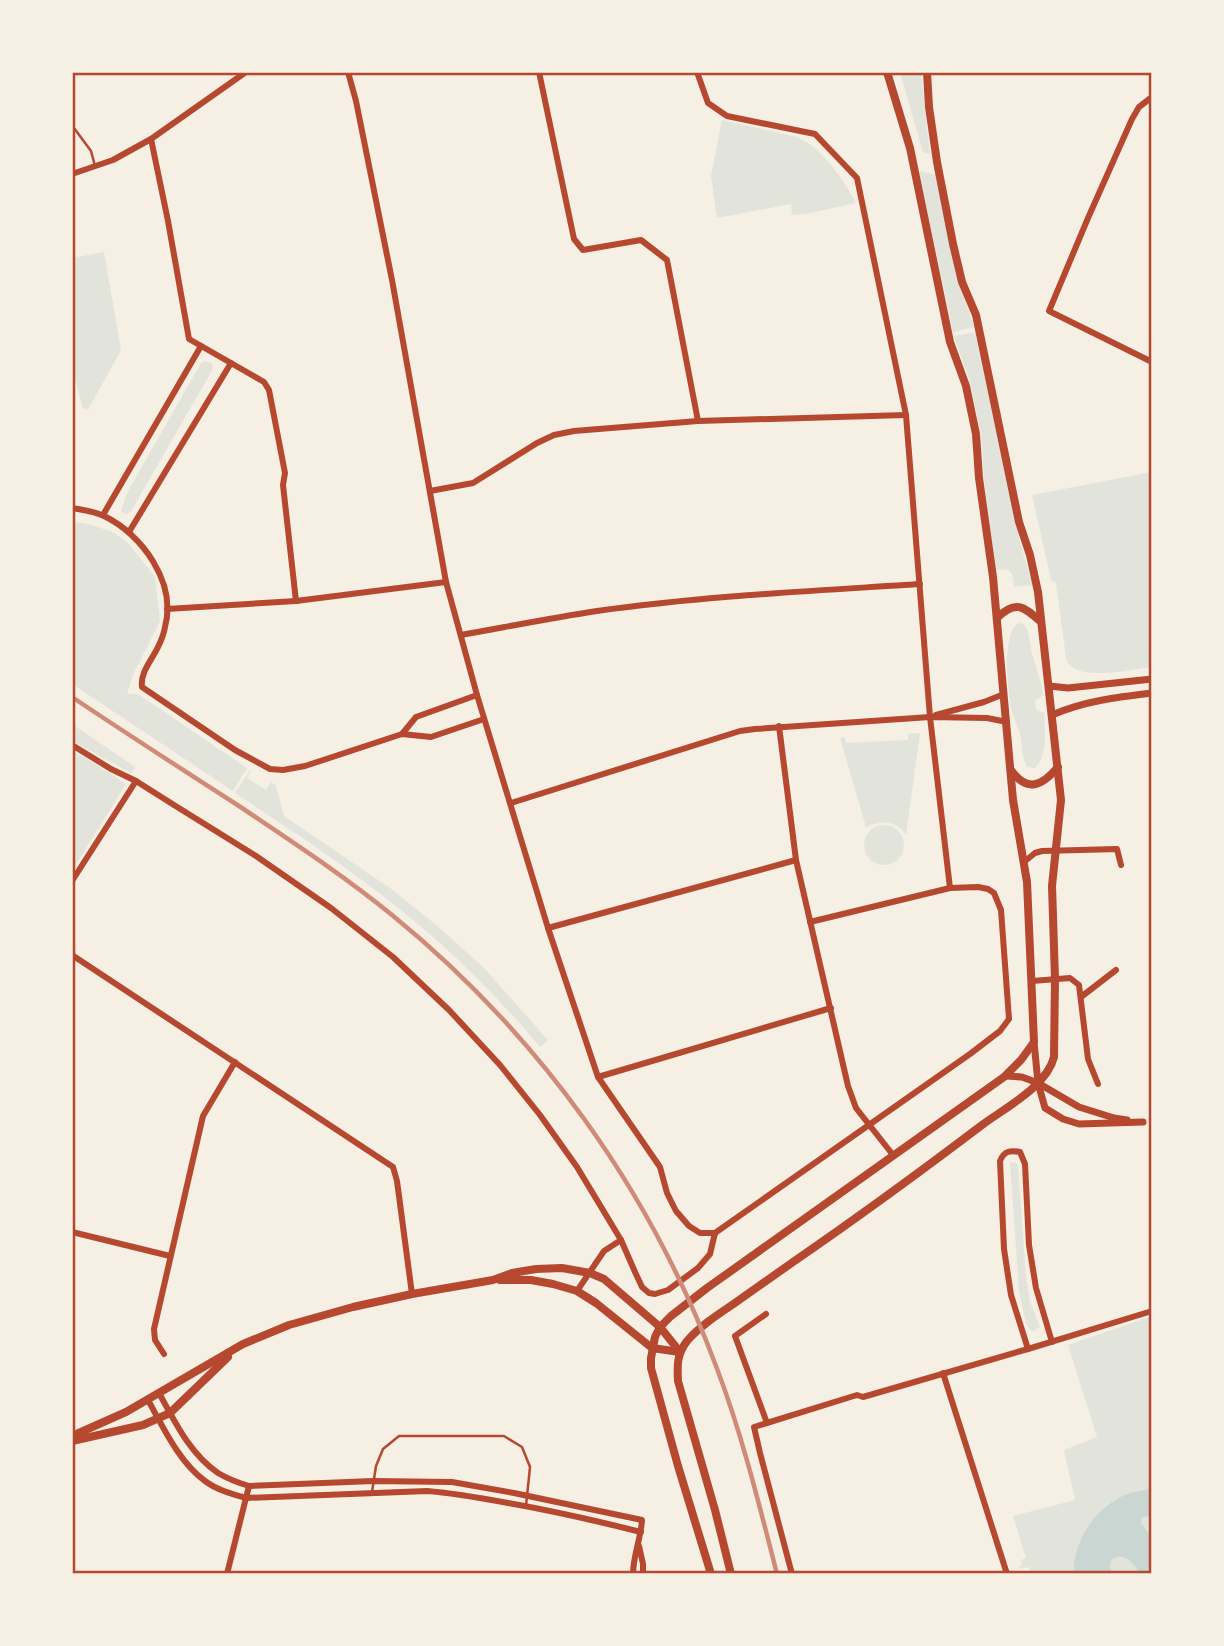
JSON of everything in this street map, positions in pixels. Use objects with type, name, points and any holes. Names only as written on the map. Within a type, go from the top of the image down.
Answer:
[{"type":"main road","points":[[712,1574],[651,1367],[652,1348],[660,1327],[707,1287],[1006,1076],[1034,1042],[1024,862],[1016,822],[976,433],[966,386],[950,342],[910,148],[887,72]]},
{"type":"main road","points":[[731,1574],[678,1381],[680,1352],[690,1339],[720,1313],[892,1193],[1038,1083],[1052,1066],[1054,1057],[1052,886],[1061,800],[1041,622],[1034,573],[1019,522],[976,315],[962,282],[953,243],[931,121],[927,72]]},
{"type":"main road","points":[[997,618],[1005,610],[1018,606],[1041,622]]},
{"type":"main road","points":[[1011,770],[1020,781],[1031,785],[1045,781],[1058,767]]},
{"type":"main road","points":[[493,1280],[536,1269],[562,1268],[590,1273],[604,1279],[660,1327],[680,1352]]},
{"type":"main road","points":[[72,1438],[148,1400],[243,1344],[289,1325],[353,1307],[493,1280],[531,1280],[577,1291],[652,1348],[680,1352]]},
{"type":"main road","points":[[72,1438],[144,1425],[170,1413],[243,1344]]},
{"type":"street","points":[[72,174],[113,160],[151,139],[246,72]]},
{"type":"street","points":[[348,72],[390,270],[446,582],[484,719],[548,928],[598,1077],[660,1167],[667,1193],[676,1211],[689,1226],[700,1233],[715,1233],[990,1039],[1007,1023],[1009,1013],[1000,910],[994,893],[978,887],[950,888],[810,922]]},
{"type":"street","points":[[539,72],[574,239],[583,250],[641,240],[667,260],[698,421]]},
{"type":"street","points":[[696,72],[708,103],[727,116],[816,134],[856,178],[906,415],[930,717],[950,888]]},
{"type":"street","points":[[1152,97],[1139,107],[1132,119],[1049,311],[1152,362]]},
{"type":"street","points":[[151,139],[189,339],[264,382],[269,390],[285,473],[283,485],[296,601]]},
{"type":"street","points":[[103,515],[201,346]]},
{"type":"street","points":[[129,532],[231,363]]},
{"type":"street","points":[[430,491],[472,482],[537,443],[554,435],[574,431],[698,421],[906,415]]},
{"type":"street","points":[[72,509],[103,515],[129,532],[161,574],[167,609],[166,625],[158,648],[141,680],[142,687],[235,750],[270,769],[283,771],[305,766],[402,734],[430,737],[484,719]]},
{"type":"street","points":[[167,609],[296,601],[446,582]]},
{"type":"street","points":[[461,635],[597,611],[739,595],[920,583]]},
{"type":"street","points":[[1049,686],[1068,688],[1152,679]]},
{"type":"street","points":[[1052,715],[1070,707],[1106,699],[1152,693]]},
{"type":"street","points":[[930,717],[1004,694]]},
{"type":"street","points":[[402,734],[416,717],[477,695]]},
{"type":"street","points":[[511,803],[740,732],[779,726],[930,717],[987,718],[1007,722]]},
{"type":"street","points":[[779,726],[796,860],[852,1097],[856,1108],[893,1155]]},
{"type":"street","points":[[72,745],[136,781],[256,856],[331,908],[393,957],[500,1065],[540,1115],[577,1167],[621,1240],[642,1287],[649,1293],[668,1290],[698,1268],[710,1254],[715,1233]]},
{"type":"street","points":[[72,881],[136,781]]},
{"type":"street","points":[[1024,862],[1035,853],[1055,850],[1117,849],[1121,865]]},
{"type":"street","points":[[548,928],[796,860]]},
{"type":"street","points":[[72,955],[393,1167],[412,1294]]},
{"type":"street","points":[[1081,998],[1116,970]]},
{"type":"street","points":[[1032,981],[1070,978],[1079,985],[1088,1059],[1098,1084]]},
{"type":"street","points":[[598,1077],[831,1008]]},
{"type":"street","points":[[1034,1042],[1038,1083],[1045,1108],[1063,1119],[1079,1124],[1143,1122]]},
{"type":"street","points":[[164,1354],[155,1340],[154,1329],[203,1116],[235,1062]]},
{"type":"street","points":[[1006,1076],[1023,1077],[1038,1083],[1079,1107],[1114,1118],[1152,1123]]},
{"type":"street","points":[[1028,1349],[1011,1295],[1004,1250],[1000,1161],[1008,1152],[1020,1152],[1025,1164],[1029,1245],[1035,1288],[1052,1342]]},
{"type":"street","points":[[72,1232],[170,1256]]},
{"type":"street","points":[[577,1291],[604,1251],[621,1240]]},
{"type":"street","points":[[792,1574],[754,1427],[1152,1311]]},
{"type":"street","points":[[766,1314],[735,1336],[768,1423]]},
{"type":"street","points":[[943,1373],[1007,1574]]},
{"type":"street","points":[[159,1393],[178,1429],[196,1454],[231,1480],[249,1486],[373,1481],[452,1482],[642,1520],[633,1574]]},
{"type":"street","points":[[148,1400],[176,1448],[197,1474],[221,1490],[246,1498],[427,1490],[526,1506],[641,1532]]},
{"type":"street","points":[[227,1574],[249,1486]]},
{"type":"street","points":[[638,1545],[643,1574]]},
{"type":"lane","points":[[72,120],[74,128],[91,151],[95,166]]},
{"type":"lane","points":[[372,1492],[383,1448],[398,1436],[504,1436],[522,1447],[530,1467],[526,1506]]},
{"type":"shaded area","points":[[900,72],[921,72],[930,154],[924,153],[922,149]]},
{"type":"shaded area","points":[[722,120],[797,137],[806,142],[824,156],[856,203],[792,215],[791,204],[717,218],[711,176]]},
{"type":"shaded area","points":[[921,171],[936,175],[956,275],[974,327],[953,332],[919,173]]},
{"type":"shaded area","points":[[104,252],[121,350],[88,410],[83,408],[72,368],[72,258]]},
{"type":"shaded area","points":[[975,332],[1019,539],[1033,585],[1014,587],[1011,572],[996,570],[984,480],[981,433],[969,379],[954,336]]},
{"type":"shaded area","points":[[204,361],[212,363],[213,369],[131,511],[123,513],[121,511],[127,493]]},
{"type":"shaded area","points":[[1152,472],[1152,667],[1104,673],[1080,671],[1071,666],[1066,658],[1056,583],[1051,580],[1032,495]]},
{"type":"shaded area","points":[[72,522],[85,523],[113,532],[129,544],[155,577],[160,621],[133,675],[127,694],[138,694],[247,768],[233,791],[72,684]]},
{"type":"shaded area","points":[[1019,623],[1024,624],[1028,632],[1043,695],[1035,701],[1036,709],[1044,713],[1045,734],[1042,756],[1035,768],[1027,767],[1025,763],[1008,688],[1008,649],[1013,628]]},
{"type":"shaded area","points":[[72,724],[135,767],[131,773],[72,741]]},
{"type":"shaded area","points":[[920,733],[906,835],[898,826],[888,823],[866,827],[840,738],[845,737],[846,743],[908,740],[908,734]]},
{"type":"shaded area","points":[[72,749],[126,784],[72,871]]},
{"type":"shaded area","points":[[250,770],[247,778],[266,790],[271,782],[276,786],[284,816],[390,888],[435,924],[484,968],[548,1040],[540,1047],[467,968],[397,907],[329,856],[235,793]]},
{"type":"shaded area","points":[[884,825],[898,831],[904,845],[898,859],[884,865],[870,859],[864,845],[870,831]]},
{"type":"shaded area","points":[[1010,1162],[1018,1165],[1026,1277],[1030,1302],[1040,1327],[1034,1331],[1030,1330],[1026,1323],[1019,1291]]},
{"type":"shaded area","points":[[1152,1316],[1152,1574],[1032,1574],[1029,1567],[1020,1569],[1021,1560],[1026,1558],[1013,1516],[1075,1500],[1064,1450],[1097,1437],[1068,1345]]},
{"type":"shaded area","points":[[1152,1489],[1152,1516],[1142,1517],[1141,1523],[1152,1537],[1152,1574],[1140,1574],[1124,1557],[1116,1557],[1111,1560],[1112,1574],[1074,1574],[1077,1549],[1082,1536],[1098,1514],[1118,1498]]},
{"type":"railway","points":[[72,697],[278,832],[373,900],[445,961],[495,1011],[541,1063],[584,1119],[623,1177],[658,1238],[689,1301],[734,1417],[777,1574]]}]
